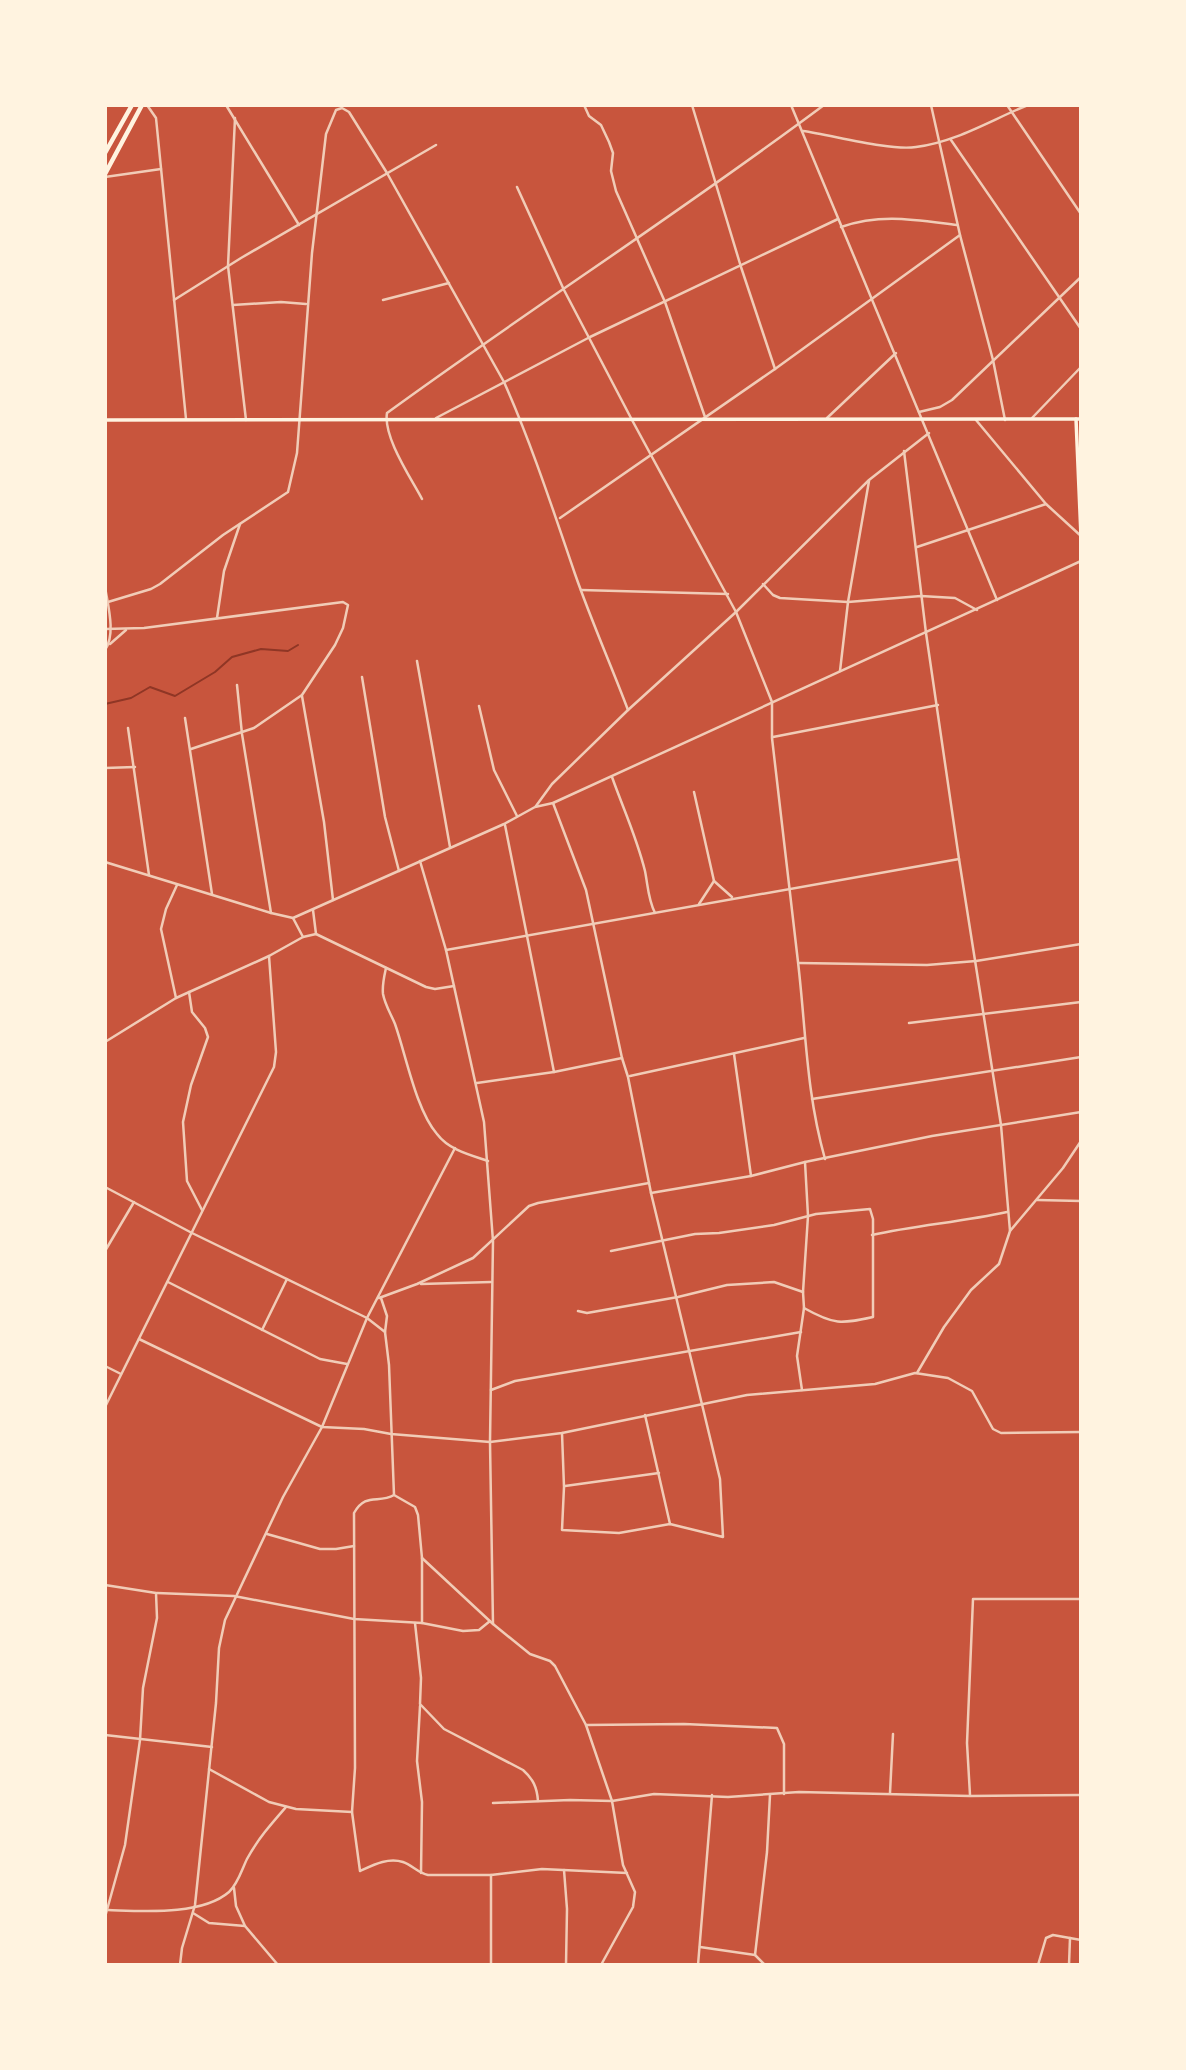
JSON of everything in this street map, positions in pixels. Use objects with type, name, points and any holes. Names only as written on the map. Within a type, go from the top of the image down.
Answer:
[{"type":"highway","points":[[105,153],[131,105]]},
{"type":"highway","points":[[105,175],[142,105]]},
{"type":"main road","points":[[105,420],[1079,419],[1081,536]]},
{"type":"street","points":[[147,105],[156,118],[186,420]]},
{"type":"street","points":[[226,105],[299,225]]},
{"type":"street","points":[[584,105],[589,116],[601,124],[613,152],[611,173],[635,238],[665,302],[703,419]]},
{"type":"street","points":[[692,105],[775,369]]},
{"type":"street","points":[[792,105],[997,600]]},
{"type":"street","points":[[422,499],[393,444],[386,420],[387,413],[824,105]]},
{"type":"street","points":[[931,105],[957,225],[993,360],[1005,420]]},
{"type":"street","points":[[1007,105],[1081,214]]},
{"type":"street","points":[[803,131],[900,147],[917,147],[951,140],[1028,105]]},
{"type":"street","points":[[108,602],[160,584],[288,492],[297,453],[307,304],[326,134],[336,110],[341,107],[348,110],[387,173],[504,382],[628,710]]},
{"type":"street","points":[[235,118],[228,266],[246,420]]},
{"type":"street","points":[[951,140],[1081,329]]},
{"type":"street","points":[[174,300],[436,145]]},
{"type":"street","points":[[105,175],[161,169]]},
{"type":"street","points":[[517,187],[564,290],[651,456],[728,594],[772,702],[772,738],[804,1038],[816,1126],[825,1159]]},
{"type":"street","points":[[841,227],[861,220],[882,218],[957,225]]},
{"type":"street","points":[[433,420],[590,337],[838,219]]},
{"type":"street","points":[[558,519],[775,369],[960,235]]},
{"type":"street","points":[[919,412],[940,407],[952,400],[1081,277]]},
{"type":"street","points":[[383,300],[449,283]]},
{"type":"street","points":[[233,305],[281,302],[307,304]]},
{"type":"street","points":[[824,421],[896,353]]},
{"type":"street","points":[[1031,419],[1081,367]]},
{"type":"street","points":[[976,420],[1046,504],[1081,536]]},
{"type":"street","points":[[535,807],[552,784],[628,710],[736,612],[869,480],[929,433]]},
{"type":"street","points":[[904,451],[926,633],[1001,1125],[1010,1231]]},
{"type":"street","points":[[840,671],[848,602],[869,480]]},
{"type":"street","points":[[915,548],[1046,504]]},
{"type":"street","points":[[217,618],[224,571],[240,524]]},
{"type":"street","points":[[105,862],[293,918],[504,824],[535,807],[553,803],[1081,561]]},
{"type":"street","points":[[763,584],[780,598],[848,602],[921,596],[955,598],[976,610]]},
{"type":"street","points":[[105,587],[110,644]]},
{"type":"street","points":[[581,590],[728,594]]},
{"type":"street","points":[[105,629],[128,629],[346,603],[348,608],[335,645],[302,695],[262,724],[242,734],[191,749]]},
{"type":"street","points":[[105,650],[128,629]]},
{"type":"street","points":[[417,661],[450,847]]},
{"type":"street","points":[[362,677],[386,817],[399,871]]},
{"type":"street","points":[[237,685],[242,734],[271,913]]},
{"type":"street","points":[[302,695],[324,822],[333,900]]},
{"type":"street","points":[[772,738],[938,705]]},
{"type":"street","points":[[480,706],[494,770],[517,816]]},
{"type":"street","points":[[185,718],[212,894]]},
{"type":"street","points":[[128,728],[149,874]]},
{"type":"street","points":[[105,768],[135,767]]},
{"type":"street","points":[[612,776],[635,839],[645,873],[649,902],[655,913]]},
{"type":"street","points":[[694,792],[714,881],[733,898]]},
{"type":"street","points":[[553,803],[584,885],[594,924],[652,1193],[722,1493],[723,1537],[670,1524],[619,1533],[562,1530],[562,1433]]},
{"type":"street","points":[[504,824],[554,1072]]},
{"type":"street","points":[[446,950],[959,859]]},
{"type":"street","points":[[420,862],[455,986],[477,1083],[488,1161],[493,1241],[490,1442],[492,1623]]},
{"type":"street","points":[[699,904],[714,881]]},
{"type":"street","points":[[176,999],[161,929],[166,909],[177,885]]},
{"type":"street","points":[[313,910],[316,934]]},
{"type":"street","points":[[293,918],[303,937]]},
{"type":"street","points":[[105,1042],[176,999],[269,956],[303,937],[316,934],[430,989],[455,986]]},
{"type":"street","points":[[798,962],[900,965],[976,961],[1081,944]]},
{"type":"street","points":[[105,1407],[275,1063],[269,956]]},
{"type":"street","points":[[386,968],[383,985],[385,1003],[412,1082],[436,1133],[455,1149],[488,1161]]},
{"type":"street","points":[[190,992],[192,1012],[205,1028],[208,1037],[191,1085],[183,1122],[187,1181],[202,1210]]},
{"type":"street","points":[[909,1023],[1081,1002]]},
{"type":"street","points":[[628,1077],[804,1038]]},
{"type":"street","points":[[734,1054],[751,1175]]},
{"type":"street","points":[[812,1099],[1081,1057]]},
{"type":"street","points":[[477,1083],[554,1072],[622,1058]]},
{"type":"street","points":[[652,1193],[751,1175],[805,1161],[932,1136],[1081,1112]]},
{"type":"street","points":[[917,1373],[952,1315],[971,1290],[999,1264],[1010,1231],[1081,1141]]},
{"type":"street","points":[[180,1965],[182,1948],[195,1905],[221,1632],[234,1597],[283,1497],[322,1427],[367,1318],[380,1298],[455,1149]]},
{"type":"street","points":[[802,1390],[797,1356],[804,1308],[808,1216],[805,1161]]},
{"type":"street","points":[[380,1298],[473,1258],[521,1212],[538,1203],[650,1183]]},
{"type":"street","points":[[105,1186],[192,1233],[367,1318],[385,1332]]},
{"type":"street","points":[[1037,1200],[1081,1201]]},
{"type":"street","points":[[105,1251],[134,1202]]},
{"type":"street","points":[[611,1251],[695,1234],[746,1229],[808,1216],[870,1209],[873,1219],[873,1317],[835,1322],[804,1308]]},
{"type":"street","points":[[872,1235],[922,1224],[953,1223],[1008,1212]]},
{"type":"street","points":[[262,1329],[286,1279]]},
{"type":"street","points":[[168,1282],[324,1361],[347,1364]]},
{"type":"street","points":[[417,1284],[491,1282]]},
{"type":"street","points":[[578,1311],[587,1313],[678,1297],[727,1285],[774,1282],[803,1292]]},
{"type":"street","points":[[380,1298],[387,1316],[385,1332],[389,1365],[394,1495]]},
{"type":"street","points":[[491,1390],[515,1381],[801,1332]]},
{"type":"street","points":[[139,1339],[322,1427],[364,1429],[391,1434],[490,1442],[562,1433],[747,1395],[875,1384],[917,1373],[948,1378],[972,1391],[993,1429],[1001,1433],[1081,1432]]},
{"type":"street","points":[[105,1366],[121,1374]]},
{"type":"street","points":[[645,1415],[670,1524]]},
{"type":"street","points":[[564,1486],[659,1473]]},
{"type":"street","points":[[394,1495],[387,1499],[369,1499],[357,1508],[354,1518],[355,1768],[352,1812],[360,1871],[380,1862],[397,1861],[421,1873],[491,1875],[542,1869],[627,1873]]},
{"type":"street","points":[[394,1495],[417,1510],[422,1558],[422,1623]]},
{"type":"street","points":[[267,1534],[320,1549],[354,1546]]},
{"type":"street","points":[[422,1558],[530,1654],[544,1658],[555,1666],[586,1725],[612,1801],[623,1865],[635,1892],[633,1908],[601,1965]]},
{"type":"street","points":[[105,1585],[156,1593],[234,1597],[354,1619],[422,1623],[474,1631],[492,1623]]},
{"type":"street","points":[[105,1917],[125,1845],[140,1740],[144,1688],[156,1618],[156,1593]]},
{"type":"street","points":[[970,1796],[967,1743],[973,1599],[1081,1599]]},
{"type":"street","points":[[415,1623],[421,1678],[417,1761],[422,1802],[421,1873]]},
{"type":"street","points":[[419,1704],[444,1729],[523,1770],[531,1777],[537,1789],[538,1801]]},
{"type":"street","points":[[586,1725],[684,1724],[776,1728],[784,1744],[784,1794]]},
{"type":"street","points":[[890,1793],[892,1734]]},
{"type":"street","points":[[105,1735],[212,1747]]},
{"type":"street","points":[[209,1769],[260,1798],[286,1807],[352,1812]]},
{"type":"street","points":[[493,1804],[612,1801],[654,1794],[1081,1795]]},
{"type":"street","points":[[698,1965],[712,1795]]},
{"type":"street","points":[[755,1955],[770,1795]]},
{"type":"street","points":[[108,1910],[162,1911],[195,1905],[229,1892],[248,1857],[286,1807]]},
{"type":"street","points":[[564,1870],[566,1965]]},
{"type":"street","points":[[491,1875],[491,1965]]},
{"type":"street","points":[[234,1886],[236,1906],[245,1926],[278,1965]]},
{"type":"street","points":[[193,1913],[209,1923],[245,1926]]},
{"type":"street","points":[[1038,1965],[1046,1938],[1053,1935],[1081,1940]]},
{"type":"street","points":[[1069,1965],[1070,1938]]},
{"type":"street","points":[[700,1947],[755,1955],[765,1965]]},
{"type":"waterway","points":[[105,704],[131,698],[150,687],[175,696],[215,672],[232,657],[261,649],[288,651],[298,645]]}]
